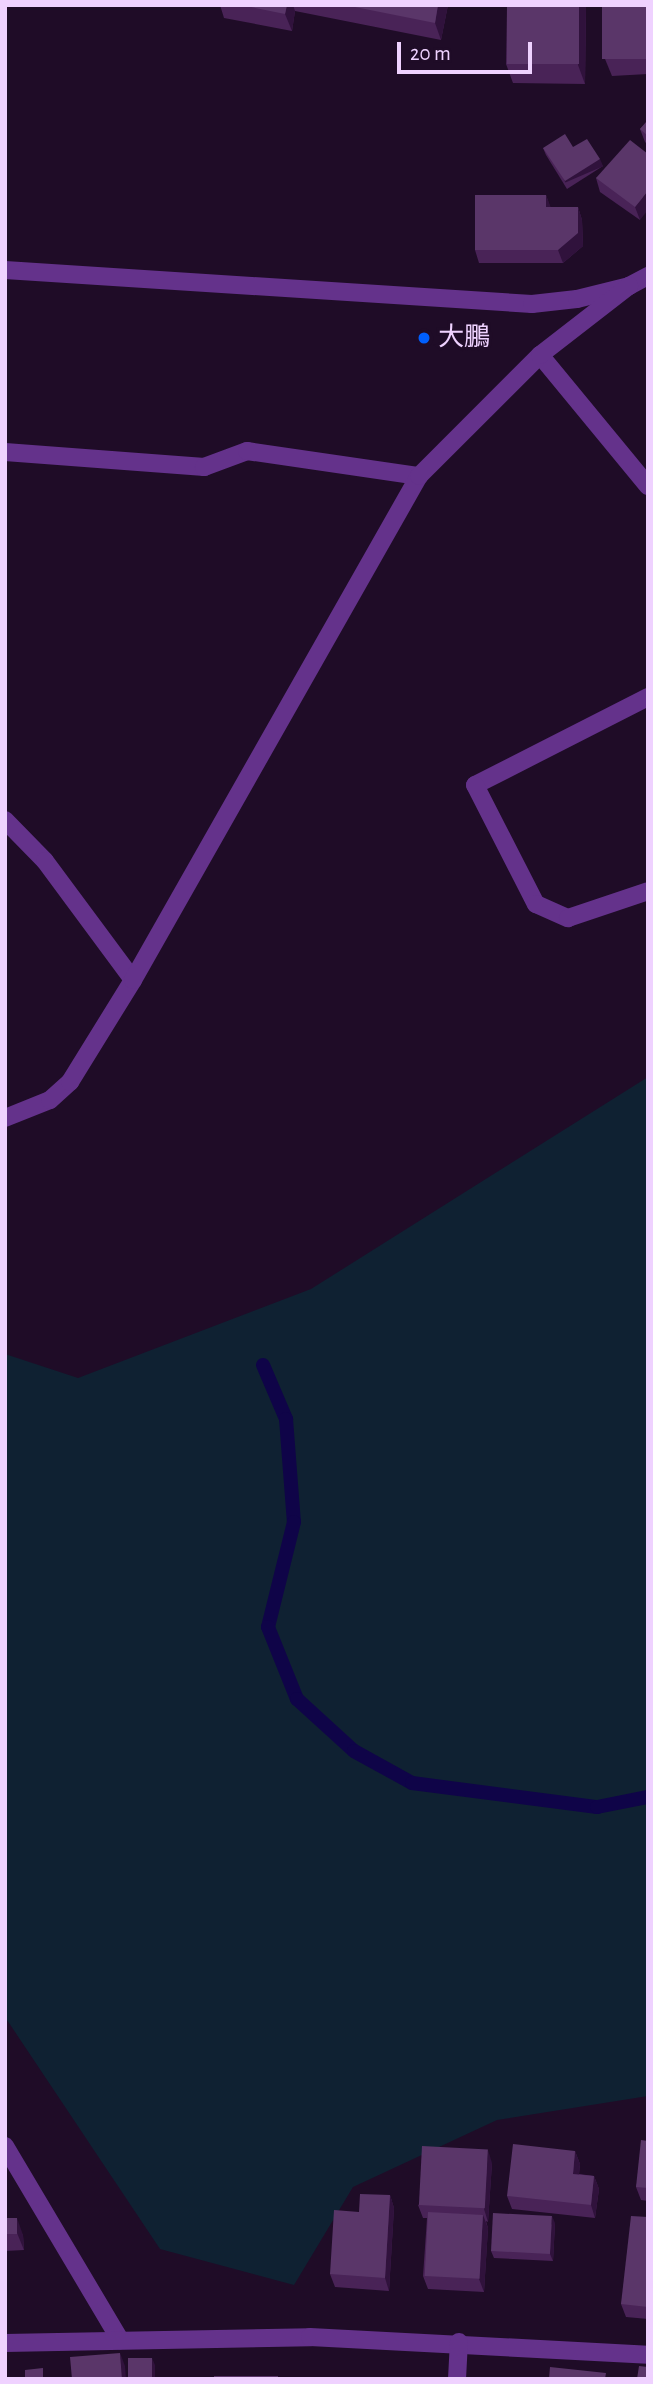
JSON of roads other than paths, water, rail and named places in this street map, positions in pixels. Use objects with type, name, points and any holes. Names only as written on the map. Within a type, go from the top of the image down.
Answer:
[{"type":"street","points":[[5,270],[532,304],[578,299],[629,286]]},
{"type":"street","points":[[5,1118],[50,1100],[70,1082],[133,980],[419,476],[540,355],[629,286],[648,276]]},
{"type":"street","points":[[540,355],[648,486]]},
{"type":"street","points":[[5,452],[204,467],[247,451],[419,476]]},
{"type":"street","points":[[648,697],[475,785],[536,904],[568,918],[648,891]]},
{"type":"street","points":[[5,820],[45,861],[133,980]]},
{"type":"street","points":[[5,2146],[120,2340]]},
{"type":"street","points":[[5,2343],[310,2337],[459,2342],[648,2355]]},
{"type":"street","points":[[457,2379],[459,2342]]},
{"type":"waterway","points":[[263,1365],[286,1419],[294,1522],[268,1627],[297,1699],[354,1751],[412,1783],[597,1807],[648,1797]]},
{"type":"place","name":"大鵬","points":[[424,338]]}]
